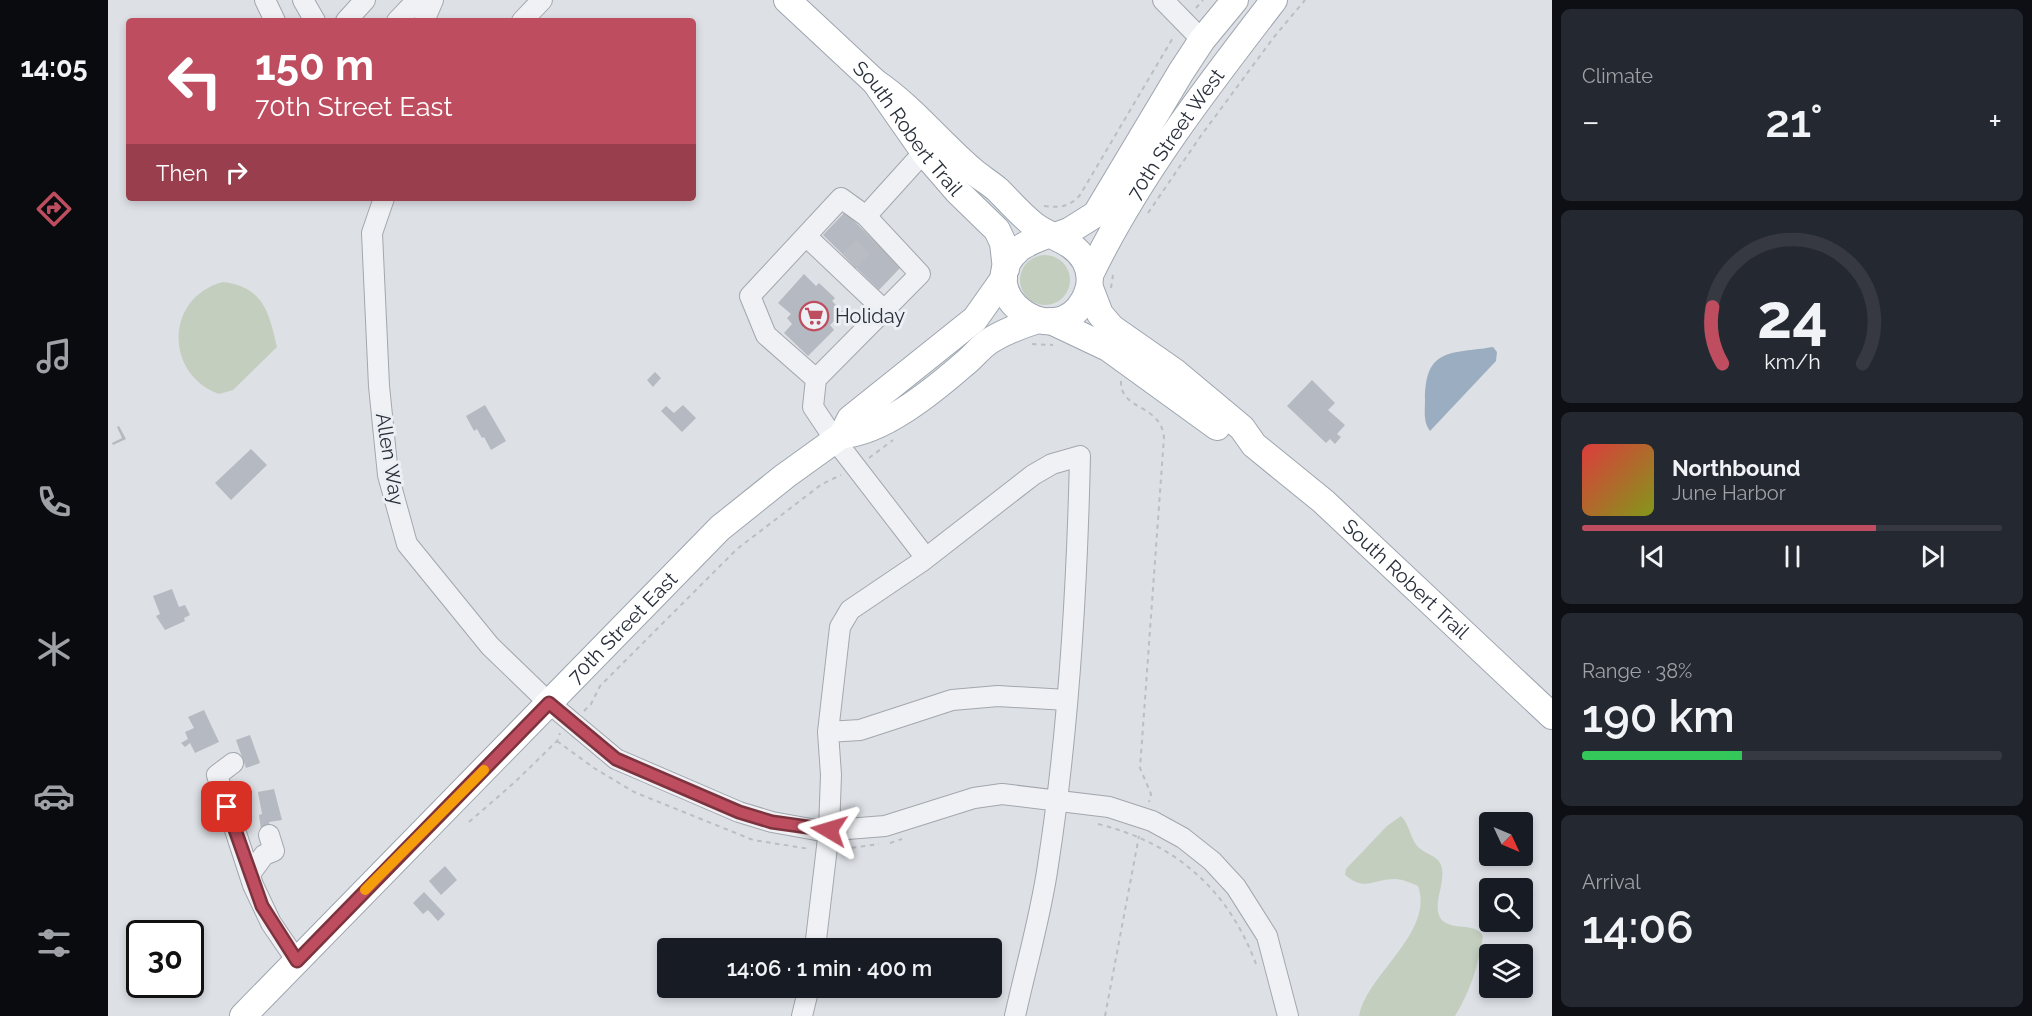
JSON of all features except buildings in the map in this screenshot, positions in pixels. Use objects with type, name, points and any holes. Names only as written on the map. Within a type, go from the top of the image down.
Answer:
[{"type":"main road","name":"South Robert Trail","points":[[787,0],[875,82],[931,145],[958,192],[997,230],[1003,243],[1005,274]]},
{"type":"main road","name":"70th Street West","points":[[1051,235],[1070,231],[1096,214],[1193,32],[1235,0]]},
{"type":"main road","name":"70th Street West","points":[[1101,281],[1159,156],[1213,79],[1274,0]]},
{"type":"main road","points":[[931,145],[1051,235],[1079,253],[1101,281],[1077,309],[1045,333],[1013,306],[1007,295],[1005,274],[1011,258],[1020,248],[1051,235]]},
{"type":"main road","name":"70th Street East","points":[[243,1016],[720,528],[785,476],[838,438],[850,419],[975,319],[1005,274]]},
{"type":"main road","name":"South Robert Trail","points":[[1101,281],[1100,314],[1112,328],[1206,397],[1242,428],[1254,445],[1323,501],[1552,716]]},
{"type":"main road","name":"70th Street East","points":[[838,438],[858,434],[914,403],[940,385],[989,341],[1018,326],[1045,333]]},
{"type":"main road","name":"South Robert Trail","points":[[1045,333],[1108,348],[1233,438],[1254,445]]},
{"type":"street","points":[[265,0],[274,18]]},
{"type":"street","points":[[303,0],[313,18]]},
{"type":"street","points":[[349,18],[365,0]]},
{"type":"street","points":[[400,18],[417,0]]},
{"type":"street","points":[[425,18],[433,0]]},
{"type":"street","points":[[525,18],[542,0]]},
{"type":"street","points":[[1163,0],[1193,32]]},
{"type":"street","points":[[866,216],[931,145]]},
{"type":"street","points":[[816,379],[766,335],[750,296],[841,198],[866,216],[876,234],[920,274],[816,379],[813,406],[838,438],[855,467],[926,558]]},
{"type":"street","name":"Allen Way","points":[[383,201],[372,233],[379,386],[388,475],[407,544],[490,646],[571,723],[616,759],[739,812],[828,840],[885,826],[974,798],[1002,794],[1108,807],[1142,828],[1183,838],[1212,861],[1236,887],[1267,936],[1288,1016]]},
{"type":"street","points":[[806,236],[846,265],[884,310]]},
{"type":"street","points":[[816,938],[828,840],[831,775],[828,732],[840,627],[850,610],[926,558],[1033,475],[1052,464],[1080,456],[1077,581],[1058,800],[1048,868],[1015,1016]]},
{"type":"street","points":[[828,732],[860,730],[952,700],[998,696],[1067,700]]},
{"type":"street","points":[[233,763],[217,775],[262,906],[297,961]]},
{"type":"street","points":[[250,874],[264,855],[274,851],[270,835]]},
{"type":"street","points":[[802,1016],[806,998]]},
{"type":"path","points":[[1037,203],[1058,208],[1073,204],[1171,40],[1193,32],[1203,0]]},
{"type":"path","points":[[1148,213],[1200,137],[1274,37],[1305,0]]},
{"type":"path","points":[[1105,1016],[1142,828],[1151,794],[1140,768],[1164,437],[1163,426],[1158,419],[1125,397],[1121,390],[1121,373]]},
{"type":"path","points":[[469,822],[557,741],[556,736],[591,704],[600,686],[737,549],[822,484],[855,467],[895,439]]},
{"type":"path","points":[[557,741],[594,768],[634,792],[753,840],[812,850],[828,840],[854,848],[904,839]]},
{"type":"path","points":[[1094,823],[1142,828],[1186,863],[1210,886],[1233,916],[1248,942],[1259,972]]},
{"type":"green space","points":[[1040,255],[1050,255],[1063,262],[1070,275],[1070,285],[1063,298],[1050,305],[1040,305],[1031,301],[1024,294],[1020,285],[1020,275],[1024,266],[1031,259]]},
{"type":"green space","points":[[223,282],[248,289],[256,296],[267,313],[277,347],[233,390],[219,394],[201,384],[188,370],[181,354],[179,336],[182,319],[190,303],[204,290]]},
{"type":"green space","points":[[1401,816],[1419,848],[1432,855],[1441,865],[1442,879],[1438,913],[1441,919],[1451,925],[1469,927],[1479,931],[1483,936],[1482,944],[1479,944],[1479,958],[1473,978],[1455,1016],[1359,1016],[1364,1001],[1374,985],[1409,937],[1417,920],[1421,903],[1418,886],[1404,880],[1395,879],[1364,884],[1345,875],[1346,869],[1387,826]]},
{"type":"water","points":[[1493,347],[1497,352],[1496,361],[1430,431],[1425,416],[1426,383],[1435,362],[1453,353]]},
{"type":"tunnel","points":[[849,261],[872,239]]},
{"type":"slow traffic","points":[[365,890],[484,770]]},
{"type":"place","name":"Holiday","points":[[814,316]]},
{"type":"route","points":[[227,807],[262,906],[297,961],[549,703],[616,759],[739,812],[772,822],[822,831],[829,830]]}]
